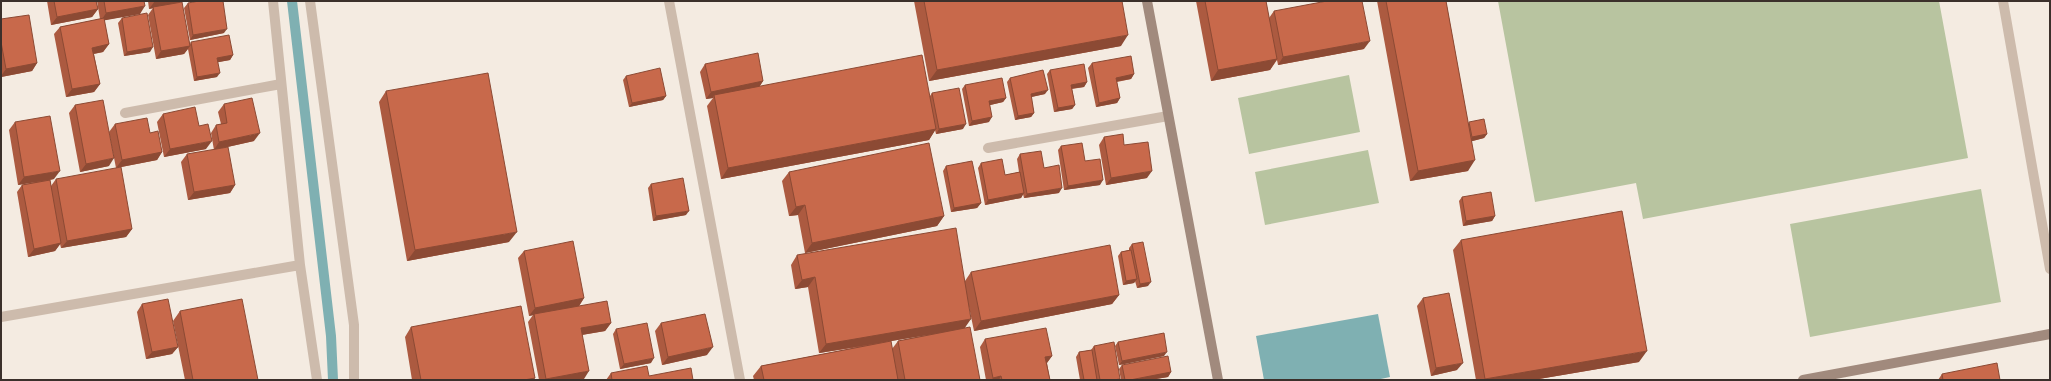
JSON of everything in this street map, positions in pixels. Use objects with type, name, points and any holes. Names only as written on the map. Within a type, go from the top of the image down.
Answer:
[{"type":"street","points":[[273,1],[300,265],[317,380]]},
{"type":"street","points":[[310,1],[354,325],[354,380]]},
{"type":"street","points":[[669,1],[740,380]]},
{"type":"street","points":[[1147,1],[1218,380]]},
{"type":"street","points":[[2003,1],[2050,269]]},
{"type":"street","points":[[125,113],[281,84]]},
{"type":"street","points":[[988,148],[1168,116]]},
{"type":"street","points":[[1,317],[300,265]]},
{"type":"street","points":[[1802,380],[2050,334]]},
{"type":"green space","points":[[1498,1],[1939,1],[1968,158],[1643,219],[1636,183],[1535,202]]},
{"type":"green space","points":[[1349,75],[1360,132],[1249,154],[1238,98]]},
{"type":"green space","points":[[1368,150],[1379,203],[1265,225],[1255,172]]},
{"type":"green space","points":[[1981,189],[2001,302],[1810,337],[1790,224]]},
{"type":"water","points":[[1378,314],[1390,377],[1376,380],[1264,380],[1256,336]]},
{"type":"building","points":[[54,1],[96,1],[98,9],[57,17]]},
{"type":"building","points":[[104,1],[144,1],[145,6],[106,13]]},
{"type":"building","points":[[199,1],[223,1],[227,29],[193,35],[188,3]]},
{"type":"building","points":[[924,1],[1122,1],[1128,35],[937,70]]},
{"type":"building","points":[[1205,1],[1266,1],[1277,59],[1218,70]]},
{"type":"building","points":[[1327,1],[1362,1],[1370,41],[1283,57],[1274,11]]},
{"type":"building","points":[[1386,1],[1446,1],[1475,160],[1418,171]]},
{"type":"building","points":[[182,2],[190,46],[161,51],[153,7]]},
{"type":"building","points":[[147,13],[153,47],[127,52],[122,18]]},
{"type":"building","points":[[29,15],[37,63],[6,69],[1,42],[1,19]]},
{"type":"building","points":[[104,18],[109,44],[92,48],[100,84],[72,89],[60,27]]},
{"type":"building","points":[[229,35],[233,55],[217,58],[220,73],[197,77],[191,42]]},
{"type":"building","points":[[758,53],[763,81],[711,92],[705,64]]},
{"type":"building","points":[[922,55],[936,129],[728,168],[714,95]]},
{"type":"building","points":[[1131,56],[1134,74],[1116,78],[1120,98],[1099,103],[1092,63]]},
{"type":"building","points":[[1084,64],[1087,82],[1071,85],[1075,105],[1058,108],[1050,70]]},
{"type":"building","points":[[660,68],[666,96],[632,103],[626,76]]},
{"type":"building","points":[[1043,70],[1048,90],[1031,94],[1034,113],[1018,116],[1010,78]]},
{"type":"building","points":[[488,73],[517,232],[415,250],[386,91]]},
{"type":"building","points":[[1002,78],[1006,98],[989,101],[992,117],[972,121],[965,85]]},
{"type":"building","points":[[959,88],[966,124],[939,129],[932,93]]},
{"type":"building","points":[[252,98],[260,133],[219,142],[216,125],[227,123],[224,104]]},
{"type":"building","points":[[103,100],[114,158],[86,164],[75,105]]},
{"type":"building","points":[[195,107],[199,126],[208,124],[212,141],[170,149],[163,114]]},
{"type":"building","points":[[50,116],[60,171],[24,177],[15,122]]},
{"type":"building","points":[[147,118],[150,133],[158,131],[162,152],[122,160],[115,124]]},
{"type":"building","points":[[1484,119],[1487,134],[1472,137],[1469,122]]},
{"type":"building","points":[[1123,134],[1124,145],[1148,142],[1152,171],[1111,178],[1104,137]]},
{"type":"building","points":[[929,143],[944,216],[812,243],[805,205],[796,207],[789,172]]},
{"type":"building","points":[[1082,143],[1085,161],[1100,159],[1103,180],[1068,186],[1061,146]]},
{"type":"building","points":[[228,147],[235,185],[194,192],[187,154]]},
{"type":"building","points":[[1041,151],[1044,168],[1059,165],[1062,188],[1027,194],[1020,154]]},
{"type":"building","points":[[1002,159],[1005,175],[1020,172],[1024,193],[988,200],[981,163]]},
{"type":"building","points":[[972,161],[981,203],[954,208],[946,166]]},
{"type":"building","points":[[121,167],[132,229],[67,241],[56,179]]},
{"type":"building","points":[[683,178],[689,211],[656,216],[651,184]]},
{"type":"building","points":[[50,180],[61,243],[34,249],[22,185]]},
{"type":"building","points":[[1491,192],[1495,216],[1466,221],[1462,197]]},
{"type":"building","points":[[1622,211],[1647,351],[1485,379],[1461,240]]},
{"type":"building","points":[[956,228],[971,319],[826,344],[815,277],[802,280],[797,255]]},
{"type":"building","points":[[573,241],[584,298],[535,308],[524,251]]},
{"type":"building","points":[[1143,242],[1151,282],[1140,284],[1132,244]]},
{"type":"building","points":[[1110,245],[1119,295],[981,321],[971,272]]},
{"type":"building","points":[[1131,250],[1137,279],[1126,281],[1121,252]]},
{"type":"building","points":[[1449,293],[1463,363],[1436,368],[1423,298]]},
{"type":"building","points":[[168,299],[178,347],[152,352],[142,304]]},
{"type":"building","points":[[242,299],[258,380],[193,380],[180,311]]},
{"type":"building","points":[[607,301],[611,323],[581,328],[589,371],[546,379],[534,314]]},
{"type":"building","points":[[521,306],[535,378],[524,380],[421,380],[411,327]]},
{"type":"building","points":[[705,314],[713,347],[668,357],[661,323]]},
{"type":"building","points":[[647,323],[654,358],[624,364],[616,329]]},
{"type":"building","points":[[970,327],[980,380],[905,380],[898,341]]},
{"type":"building","points":[[1046,328],[1052,356],[1045,357],[1050,380],[1002,380],[1001,376],[993,378],[985,339]]},
{"type":"building","points":[[1164,333],[1167,352],[1122,361],[1118,342]]},
{"type":"building","points":[[891,341],[898,380],[764,380],[761,366]]},
{"type":"building","points":[[1114,342],[1120,379],[1100,380],[1094,346]]},
{"type":"building","points":[[1092,350],[1097,380],[1084,380],[1079,352]]},
{"type":"building","points":[[1168,356],[1171,372],[1125,380],[1122,365]]},
{"type":"building","points":[[1997,363],[2000,380],[1943,380],[1942,374]]},
{"type":"building","points":[[647,366],[649,376],[691,368],[693,380],[612,380],[611,373]]},
{"type":"waterway","points":[[292,1],[331,336],[333,380]]}]
